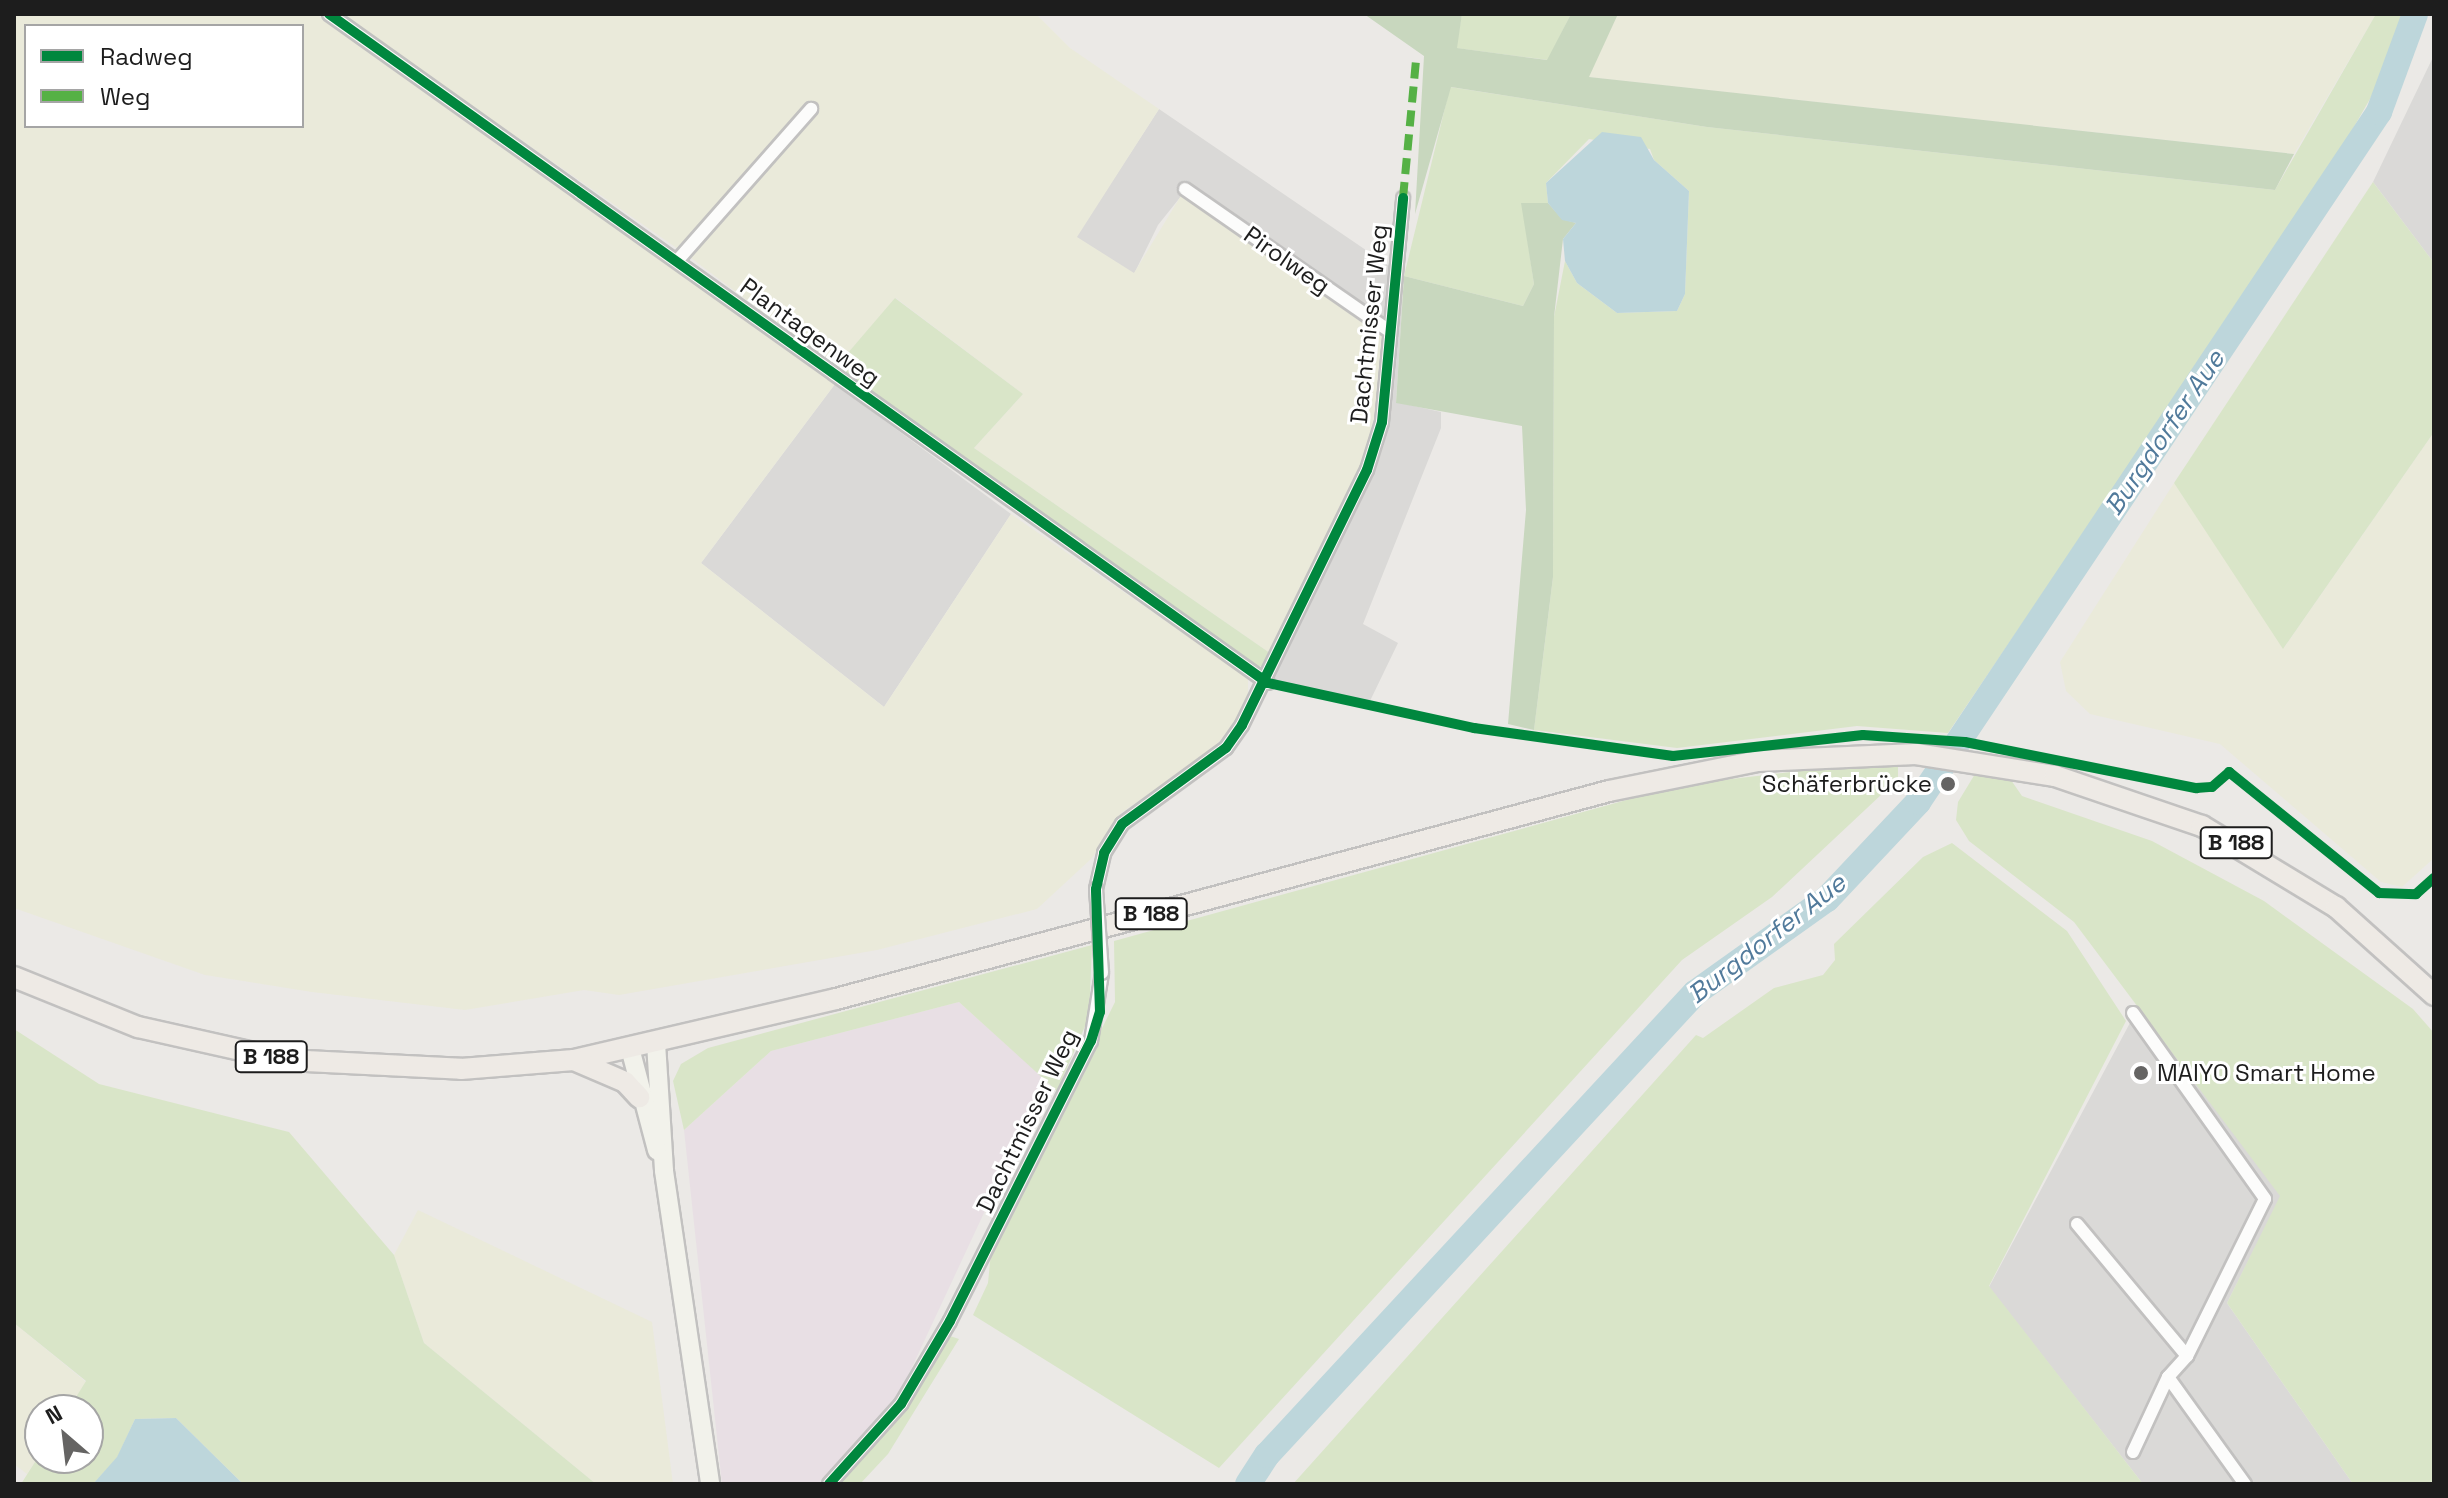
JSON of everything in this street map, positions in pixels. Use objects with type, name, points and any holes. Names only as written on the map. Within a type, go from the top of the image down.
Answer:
[{"type":"main road","name":"B 188","points":[[14,977],[138,1027],[286,1060],[461,1069],[574,1060],[656,1043],[1609,791],[1758,761],[1916,754],[2000,764],[2115,792],[2230,840],[2336,907],[2434,995]]},
{"type":"main road","points":[[574,1060],[625,1082],[639,1097]]},
{"type":"street","name":"Plantagenweg","points":[[329,14],[1268,683]]},
{"type":"street","points":[[677,261],[811,109]]},
{"type":"street","name":"Pirolweg","points":[[1185,189],[1389,331]]},
{"type":"street","name":"Dachtmisser Weg","points":[[829,1484],[901,1404],[950,1321],[1091,1041],[1102,973],[1096,889],[1104,853],[1122,824],[1226,748],[1268,683],[1367,470],[1382,422],[1403,198]]},
{"type":"street","points":[[2133,1013],[2265,1199],[2187,1356],[2168,1377],[2133,1452]]},
{"type":"street","points":[[656,1043],[664,1171],[710,1484]]},
{"type":"street","points":[[630,1048],[639,1097],[664,1171]]},
{"type":"street","points":[[2077,1224],[2187,1356]]},
{"type":"street","points":[[2168,1377],[2245,1484]]},
{"type":"shaded area","points":[[2434,55],[2434,263],[2373,182]]},
{"type":"shaded area","points":[[1159,109],[1404,276],[1396,402],[1441,412],[1441,428],[1363,624],[1398,643],[1369,703],[1268,683],[1389,331],[1186,190],[1158,225],[1134,274],[1076,237]]},
{"type":"shaded area","points":[[835,384],[1011,514],[884,707],[701,563]]},
{"type":"shaded area","points":[[959,1002],[1046,1080],[899,1395],[821,1484],[722,1484],[684,1130],[771,1051]]},
{"type":"shaded area","points":[[2139,1006],[2281,1196],[2227,1303],[2353,1484],[2143,1484],[1989,1287]]},
{"type":"green space","points":[[14,14],[316,14],[835,384],[701,563],[884,707],[1011,514],[1248,678],[1248,704],[1212,751],[1121,813],[1092,858],[1037,909],[877,950],[619,995],[584,990],[465,1010],[312,992],[205,975],[14,908]]},
{"type":"green space","points":[[340,14],[1036,14],[1070,48],[1159,109],[1077,237],[1134,273],[1182,194],[1385,333],[1376,423],[1363,466],[1274,656],[974,448],[1023,394],[896,298],[841,361],[842,372],[691,258]]},
{"type":"green space","points":[[1364,14],[1462,14],[1457,48],[1547,60],[1571,14],[1618,14],[1589,77],[2294,154],[2275,190],[1707,127],[1451,87],[1415,214],[1424,56]]},
{"type":"green space","points":[[1462,14],[1571,14],[1548,60],[1456,48]]},
{"type":"green space","points":[[1618,14],[2376,14],[2294,154],[1588,77]]},
{"type":"green space","points":[[2376,14],[2409,14],[2382,78],[2328,172],[1948,733],[1857,726],[1677,748],[1534,730],[1553,577],[1554,317],[1565,261],[1577,283],[1617,313],[1677,311],[1685,294],[1689,191],[1654,160],[1650,149],[1589,139],[1546,183],[1548,203],[1522,203],[1534,284],[1523,306],[1404,276],[1450,87],[1707,127],[2275,190]]},
{"type":"green space","points":[[2373,182],[2434,263],[2434,432],[2283,649],[2174,483]]},
{"type":"green space","points":[[1521,203],[1548,203],[1562,219],[1576,223],[1563,239],[1554,317],[1553,577],[1534,730],[1508,724],[1526,510],[1522,426],[1396,403],[1404,276],[1523,306],[1534,284]]},
{"type":"green space","points":[[895,298],[1023,394],[974,448],[1274,656],[1266,667],[1250,665],[842,372],[841,361]]},
{"type":"green space","points":[[2434,432],[2434,858],[2402,887],[2381,882],[2220,744],[2090,714],[2066,691],[2060,662],[2174,483],[2284,648]]},
{"type":"green space","points":[[1850,765],[1898,766],[1898,779],[1772,897],[1682,960],[1219,1468],[973,1315],[988,1283],[991,1252],[1115,1002],[1114,941],[1681,785]]},
{"type":"green space","points":[[1975,774],[2011,780],[2022,796],[2152,841],[2264,901],[2413,1009],[2434,1033],[2434,1484],[2353,1484],[2227,1303],[2280,1196],[2074,922],[1969,841],[1956,820],[1958,802]]},
{"type":"green space","points":[[1952,843],[2067,931],[2126,1021],[1989,1286],[2143,1484],[1293,1484],[1696,1035],[1703,1038],[1774,988],[1823,975],[1835,960],[1834,944],[1923,857]]},
{"type":"green space","points":[[1092,945],[1089,1017],[1057,1091],[959,1002],[771,1051],[684,1130],[673,1081],[681,1064],[708,1048]]},
{"type":"green space","points":[[14,1029],[99,1084],[289,1132],[394,1255],[424,1343],[596,1484],[243,1484],[176,1418],[135,1419],[117,1458],[104,1472],[104,1394],[78,1394],[86,1381],[14,1323]]},
{"type":"green space","points":[[418,1210],[652,1322],[673,1484],[596,1484],[424,1343],[394,1255]]},
{"type":"green space","points":[[14,1323],[86,1382],[78,1394],[24,1394],[24,1472],[14,1464]]},
{"type":"green space","points":[[947,1335],[959,1339],[888,1454],[860,1484],[837,1484],[899,1412]]},
{"type":"green space","points":[[27,1474],[102,1474],[93,1484],[21,1484]]},
{"type":"water","points":[[1602,132],[1641,137],[1654,160],[1689,191],[1685,294],[1677,311],[1617,313],[1577,283],[1565,261],[1563,239],[1576,223],[1562,220],[1548,203],[1546,183]]},
{"type":"water","points":[[176,1418],[243,1484],[93,1484],[117,1457],[135,1419]]},
{"type":"waterway","name":"Burgdorfer Aue","points":[[1248,1484],[1267,1455],[1695,993],[1827,899],[1918,802],[2379,112],[2415,14]]},
{"type":"marked path","points":[[1403,198],[1416,61]]},
{"type":"cycle path","points":[[329,14],[1268,683],[1474,728],[1673,756],[1863,735],[1965,742],[2196,788],[2212,787],[2229,772],[2379,893],[2416,894],[2434,878]]},
{"type":"cycle path","points":[[829,1484],[901,1404],[950,1321],[1091,1041],[1100,1012],[1096,889],[1104,853],[1122,824],[1226,748],[1242,725],[1367,470],[1382,422],[1403,198]]},
{"type":"place","name":"Schäferbrücke","points":[[1948,784]]},
{"type":"place","name":"MAIYO Smart Home","points":[[2141,1073]]}]
